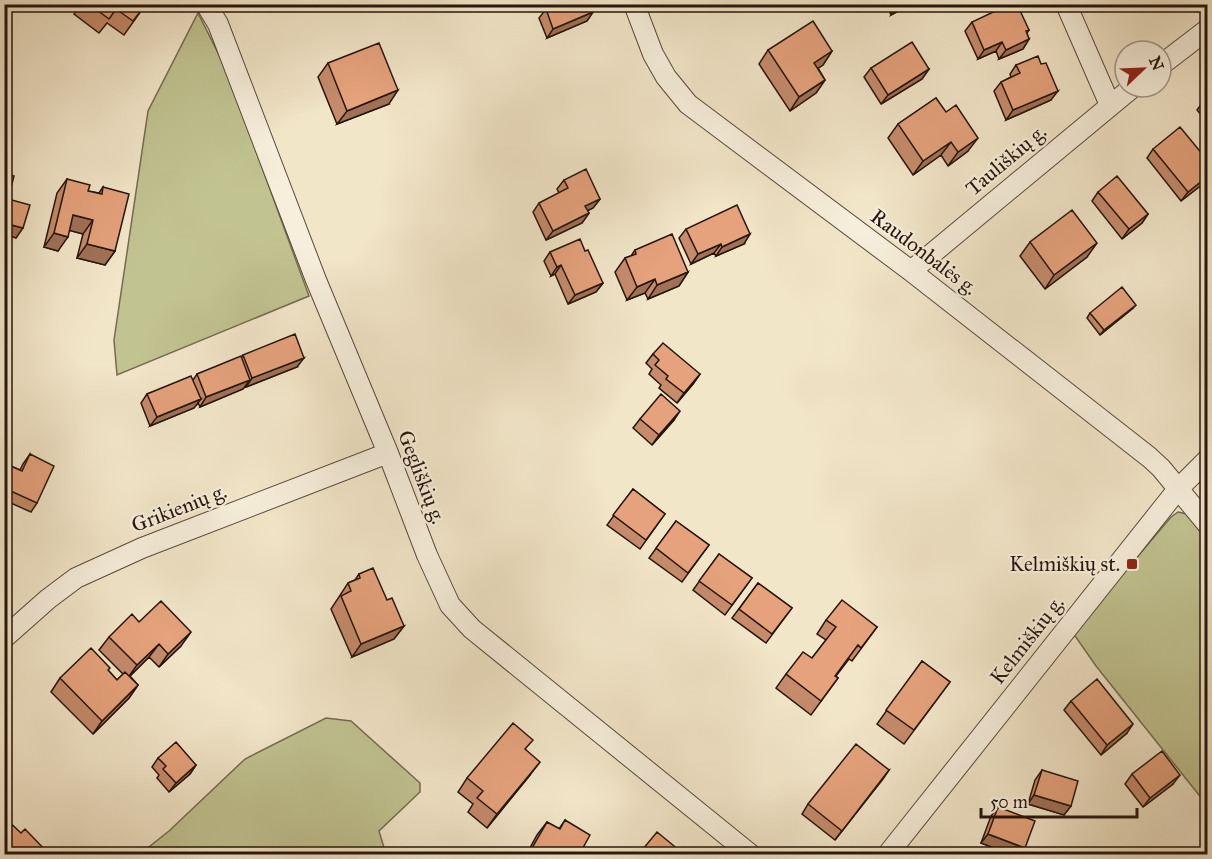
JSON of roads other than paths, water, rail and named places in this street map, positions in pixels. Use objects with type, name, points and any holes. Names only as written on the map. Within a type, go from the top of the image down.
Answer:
[{"type":"street","name":"Gegliškių g.","points":[[206,4],[218,24],[316,280],[388,453],[431,564],[450,605],[472,629],[750,855]]},
{"type":"street","name":"Raudonbalės g.","points":[[634,4],[653,54],[666,77],[688,104],[911,271],[1149,457],[1208,525]]},
{"type":"street","points":[[1066,4],[1110,105]]},
{"type":"street","points":[[1173,56],[1208,29]]},
{"type":"street","name":"Tauliškių g.","points":[[911,271],[1118,99]]},
{"type":"street","name":"Grikienių g.","points":[[4,638],[76,578],[142,548],[388,453]]},
{"type":"street","name":"Kelmiškių g.","points":[[888,855],[1178,489],[1208,459]]},
{"type":"place","name":"Kelmiškių st.","points":[[1132,564]]}]
